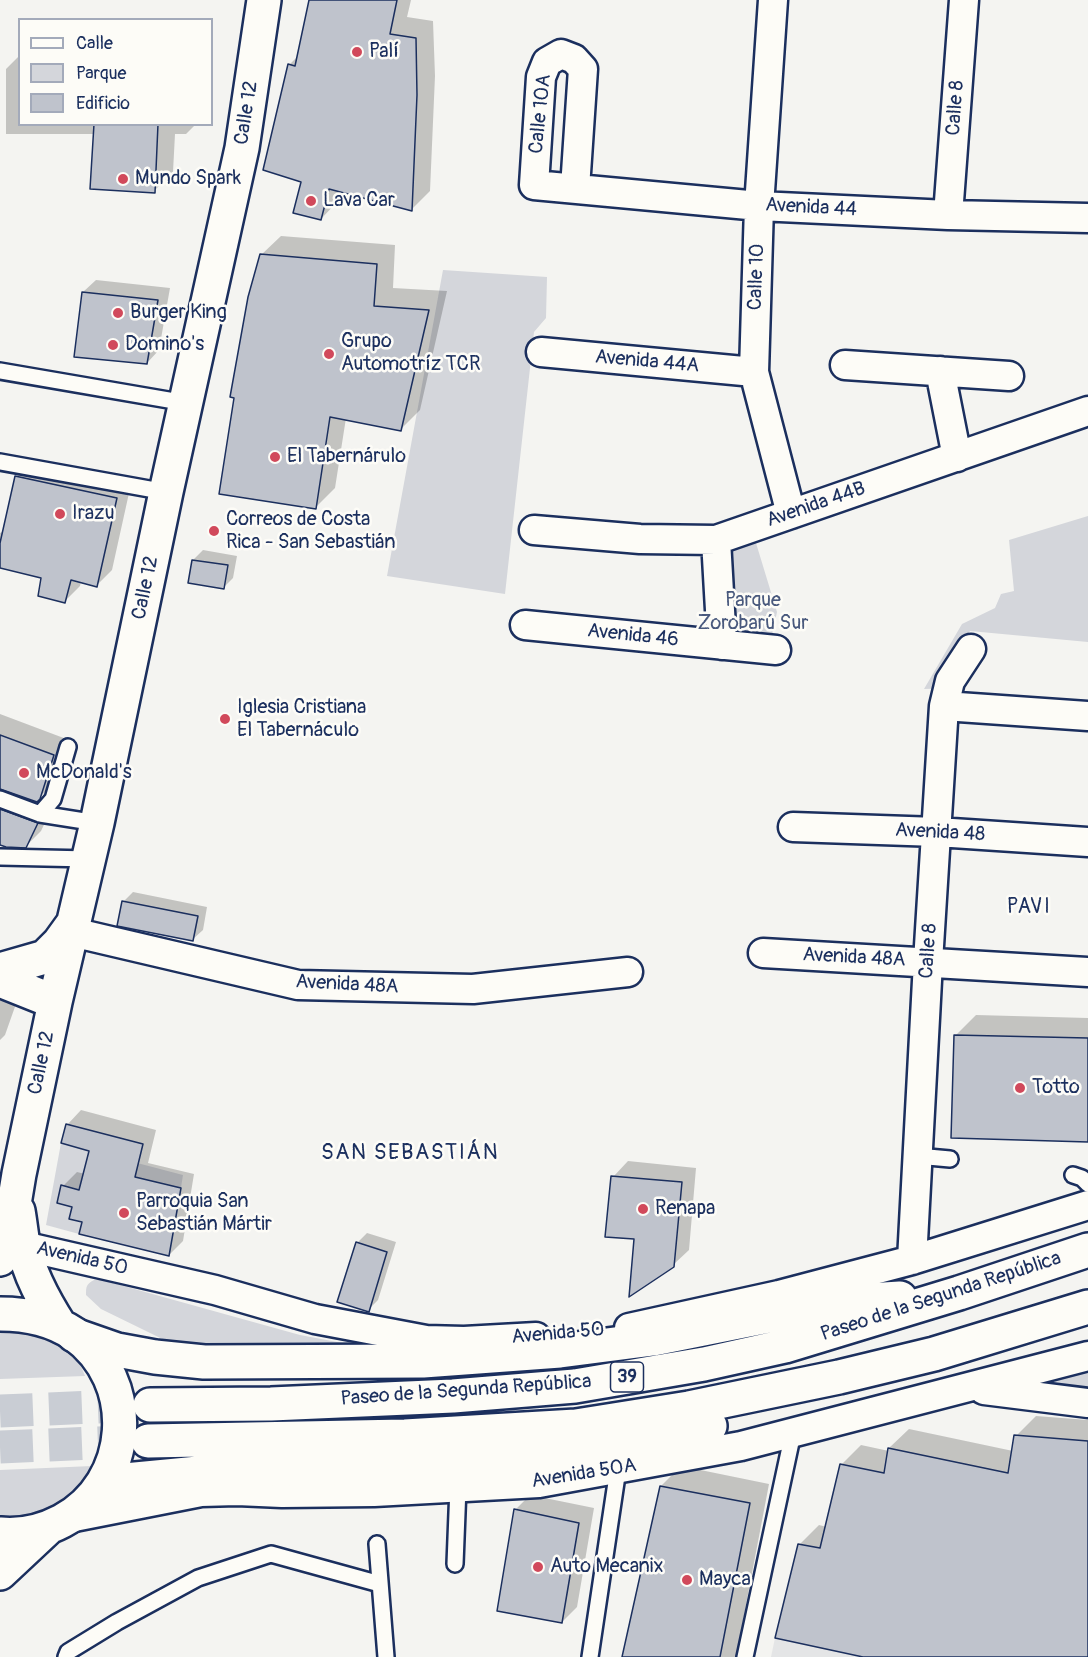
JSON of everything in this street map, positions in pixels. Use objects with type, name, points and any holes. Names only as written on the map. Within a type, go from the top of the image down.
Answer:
[{"type":"main road","name":"Calle 12","points":[[67,1331],[40,1292],[32,1274],[12,1252],[18,1210],[19,1174],[242,148],[264,0]]},
{"type":"main road","points":[[0,970],[45,957],[73,928]]},
{"type":"main road","points":[[0,980],[55,1002]]},
{"type":"main road","name":"Paseo de la Segunda República","points":[[150,1405],[271,1404],[453,1396],[575,1386],[704,1364],[785,1346],[1088,1250]]},
{"type":"main road","points":[[0,1314],[19,1314],[40,1318],[117,1350],[155,1357],[204,1362],[423,1360],[560,1352],[653,1339],[838,1302],[958,1293]]},
{"type":"main road","name":"Paseo de la Segunda República","points":[[148,1441],[405,1436],[576,1426],[776,1391],[934,1354],[1088,1307]]},
{"type":"main road","points":[[0,1573],[58,1523],[94,1496],[113,1464],[120,1423],[118,1403],[112,1383],[90,1349],[67,1331]]},
{"type":"main road","points":[[104,1482],[230,1470],[382,1467],[514,1459],[595,1449],[828,1403],[934,1354]]},
{"type":"main road","points":[[0,1534],[27,1533],[58,1523]]},
{"type":"street","name":"Calle 10","points":[[774,0],[759,206],[753,372],[791,514]]},
{"type":"street","name":"Calle 8","points":[[948,215],[964,0]]},
{"type":"street","name":"Calle 10A","points":[[534,185],[541,77],[547,62],[561,54],[574,59],[583,69],[575,188]]},
{"type":"street","name":"Avenida 44","points":[[534,185],[759,206],[948,215],[1088,218]]},
{"type":"street","name":"Avenida 44A","points":[[542,352],[753,372]]},
{"type":"street","points":[[845,365],[1009,376]]},
{"type":"street","points":[[940,371],[957,457]]},
{"type":"street","name":"Avenida 44B","points":[[534,530],[640,539],[716,540],[1088,411]]},
{"type":"street","points":[[716,540],[722,645]]},
{"type":"street","name":"Avenida 46","points":[[525,625],[776,650]]},
{"type":"street","name":"Calle 8","points":[[912,1260],[944,706],[950,681],[971,649]]},
{"type":"street","points":[[944,706],[1088,716]]},
{"type":"street","name":"Avenida 48","points":[[793,827],[937,832],[1088,842]]},
{"type":"street","name":"Avenida 48A","points":[[73,928],[298,985],[473,989],[627,972]]},
{"type":"street","name":"Avenida 48A","points":[[763,953],[1088,972]]},
{"type":"street","name":"Avenida 50","points":[[12,1252],[215,1290],[315,1319],[426,1340],[455,1341],[627,1328],[779,1295],[912,1260],[1088,1205]]},
{"type":"street","name":"Avenida 50A","points":[[58,1523],[201,1492],[374,1492],[539,1483],[741,1446],[1088,1356]]},
{"type":"street","points":[[970,1388],[1088,1403]]},
{"type":"lane","points":[[0,371],[186,403]]},
{"type":"lane","points":[[0,462],[166,492]]},
{"type":"lane","points":[[40,814],[53,799],[68,747]]},
{"type":"lane","points":[[0,799],[40,814],[97,823]]},
{"type":"lane","points":[[0,857],[89,859]]},
{"type":"lane","points":[[917,1156],[950,1159]]},
{"type":"lane","points":[[1073,1175],[1082,1178],[1088,1184]]},
{"type":"lane","points":[[745,1657],[793,1433]]},
{"type":"lane","points":[[590,1657],[618,1469]]},
{"type":"lane","points":[[455,1564],[458,1487]]},
{"type":"lane","points":[[377,1544],[386,1657]]},
{"type":"lane","points":[[67,1654],[117,1622],[198,1578],[271,1554],[380,1584]]},
{"type":"shaded area","points":[[775,1638],[863,1657],[771,1657]]},
{"type":"green space","points":[[443,270],[547,277],[546,318],[534,332],[505,594],[387,576]]},
{"type":"green space","points":[[1088,516],[1088,642],[970,631],[955,658],[954,688],[924,689],[962,624],[995,608],[1001,594],[1014,591],[1009,540]]},
{"type":"green space","name":"Parque Zorobarú Sur","points":[[756,543],[777,612],[771,641],[732,637],[724,554]]},
{"type":"green space","points":[[61,1143],[183,1175],[181,1188],[99,1169],[82,1180],[79,1190],[61,1185],[57,1203],[72,1207],[69,1218],[82,1222],[79,1234],[46,1225]]},
{"type":"green space","points":[[94,1280],[102,1280],[300,1335],[369,1348],[191,1353],[101,1309],[86,1295],[87,1286]]},
{"type":"green space","points":[[26,1332],[55,1340],[70,1350],[81,1365],[85,1376],[0,1379],[0,1333]]},
{"type":"green space","points":[[1088,1368],[1088,1390],[1022,1381]]},
{"type":"green space","points":[[92,1466],[83,1486],[69,1503],[30,1522],[0,1521],[0,1470]]},
{"type":"building","points":[[309,0],[397,0],[390,34],[416,38],[417,95],[412,211],[329,189],[321,220],[293,213],[301,182],[263,170],[288,64],[295,66]]},
{"type":"building","points":[[94,126],[158,126],[155,193],[90,189]]},
{"type":"building","points":[[260,254],[377,264],[374,306],[429,310],[401,431],[330,417],[316,509],[219,494],[234,398],[230,397],[248,297]]},
{"type":"building","points":[[82,292],[158,300],[147,364],[74,357]]},
{"type":"building","name":"Irazu","points":[[15,476],[117,498],[97,587],[71,580],[65,603],[38,596],[41,578],[0,568],[0,543]]},
{"type":"building","points":[[192,560],[228,565],[224,589],[188,583]]},
{"type":"building","name":"McDonald's","points":[[0,735],[54,755],[40,799],[37,802],[0,789]]},
{"type":"building","points":[[0,809],[38,823],[26,848],[0,845]]},
{"type":"building","points":[[122,901],[198,916],[193,941],[117,926]]},
{"type":"building","name":"Totto","points":[[954,1035],[1088,1038],[1088,1142],[951,1138]]},
{"type":"building","name":"Parroquia San Sebastián Mártir","points":[[66,1124],[143,1144],[135,1177],[181,1188],[169,1256],[79,1234],[82,1222],[69,1219],[72,1207],[57,1203],[61,1185],[79,1190],[89,1151],[61,1143]]},
{"type":"building","name":"Renapa","points":[[611,1176],[682,1182],[674,1267],[629,1297],[634,1239],[605,1237]]},
{"type":"building","points":[[356,1242],[387,1252],[369,1312],[337,1302]]},
{"type":"building","points":[[1014,1435],[1088,1441],[1088,1657],[863,1657],[775,1638],[798,1544],[820,1548],[840,1464],[884,1473],[888,1448],[1008,1473]]},
{"type":"building","name":"Mayca","points":[[660,1486],[750,1503],[720,1657],[622,1657]]},
{"type":"building","name":"Auto Mecanix","points":[[514,1509],[579,1523],[562,1623],[497,1611]]},
{"type":"tunnel","points":[[0,1411],[145,1405]]},
{"type":"tunnel","points":[[0,1447],[145,1441]]},
{"type":"place","name":"Palí","points":[[357,52]]},
{"type":"place","name":"Mundo Spark","points":[[123,179]]},
{"type":"place","name":"Lava Car","points":[[311,201]]},
{"type":"place","name":"Burger King","points":[[118,313]]},
{"type":"place","name":"Domino's","points":[[113,345]]},
{"type":"place","name":"Grupo Automotríz TCR","points":[[329,354]]},
{"type":"place","name":"El Tabernárulo","points":[[275,457]]},
{"type":"place","name":"Irazu","points":[[60,514]]},
{"type":"place","name":"Correos de Costa Rica - San Sebastián","points":[[214,531]]},
{"type":"place","name":"Iglesia Cristiana El Tabernáculo","points":[[225,719]]},
{"type":"place","name":"McDonald's","points":[[24,773]]},
{"type":"place","name":"Totto","points":[[1020,1088]]},
{"type":"place","name":"Renapa","points":[[643,1209]]},
{"type":"place","name":"Parroquia San Sebastián Mártir","points":[[124,1213]]},
{"type":"place","name":"Auto Mecanix","points":[[538,1567]]},
{"type":"place","name":"Mayca","points":[[687,1580]]},
{"type":"district","name":"PAVI","points":[[1029,908]]},
{"type":"district","name":"SAN SEBASTIÁN","points":[[410,1153]]}]
